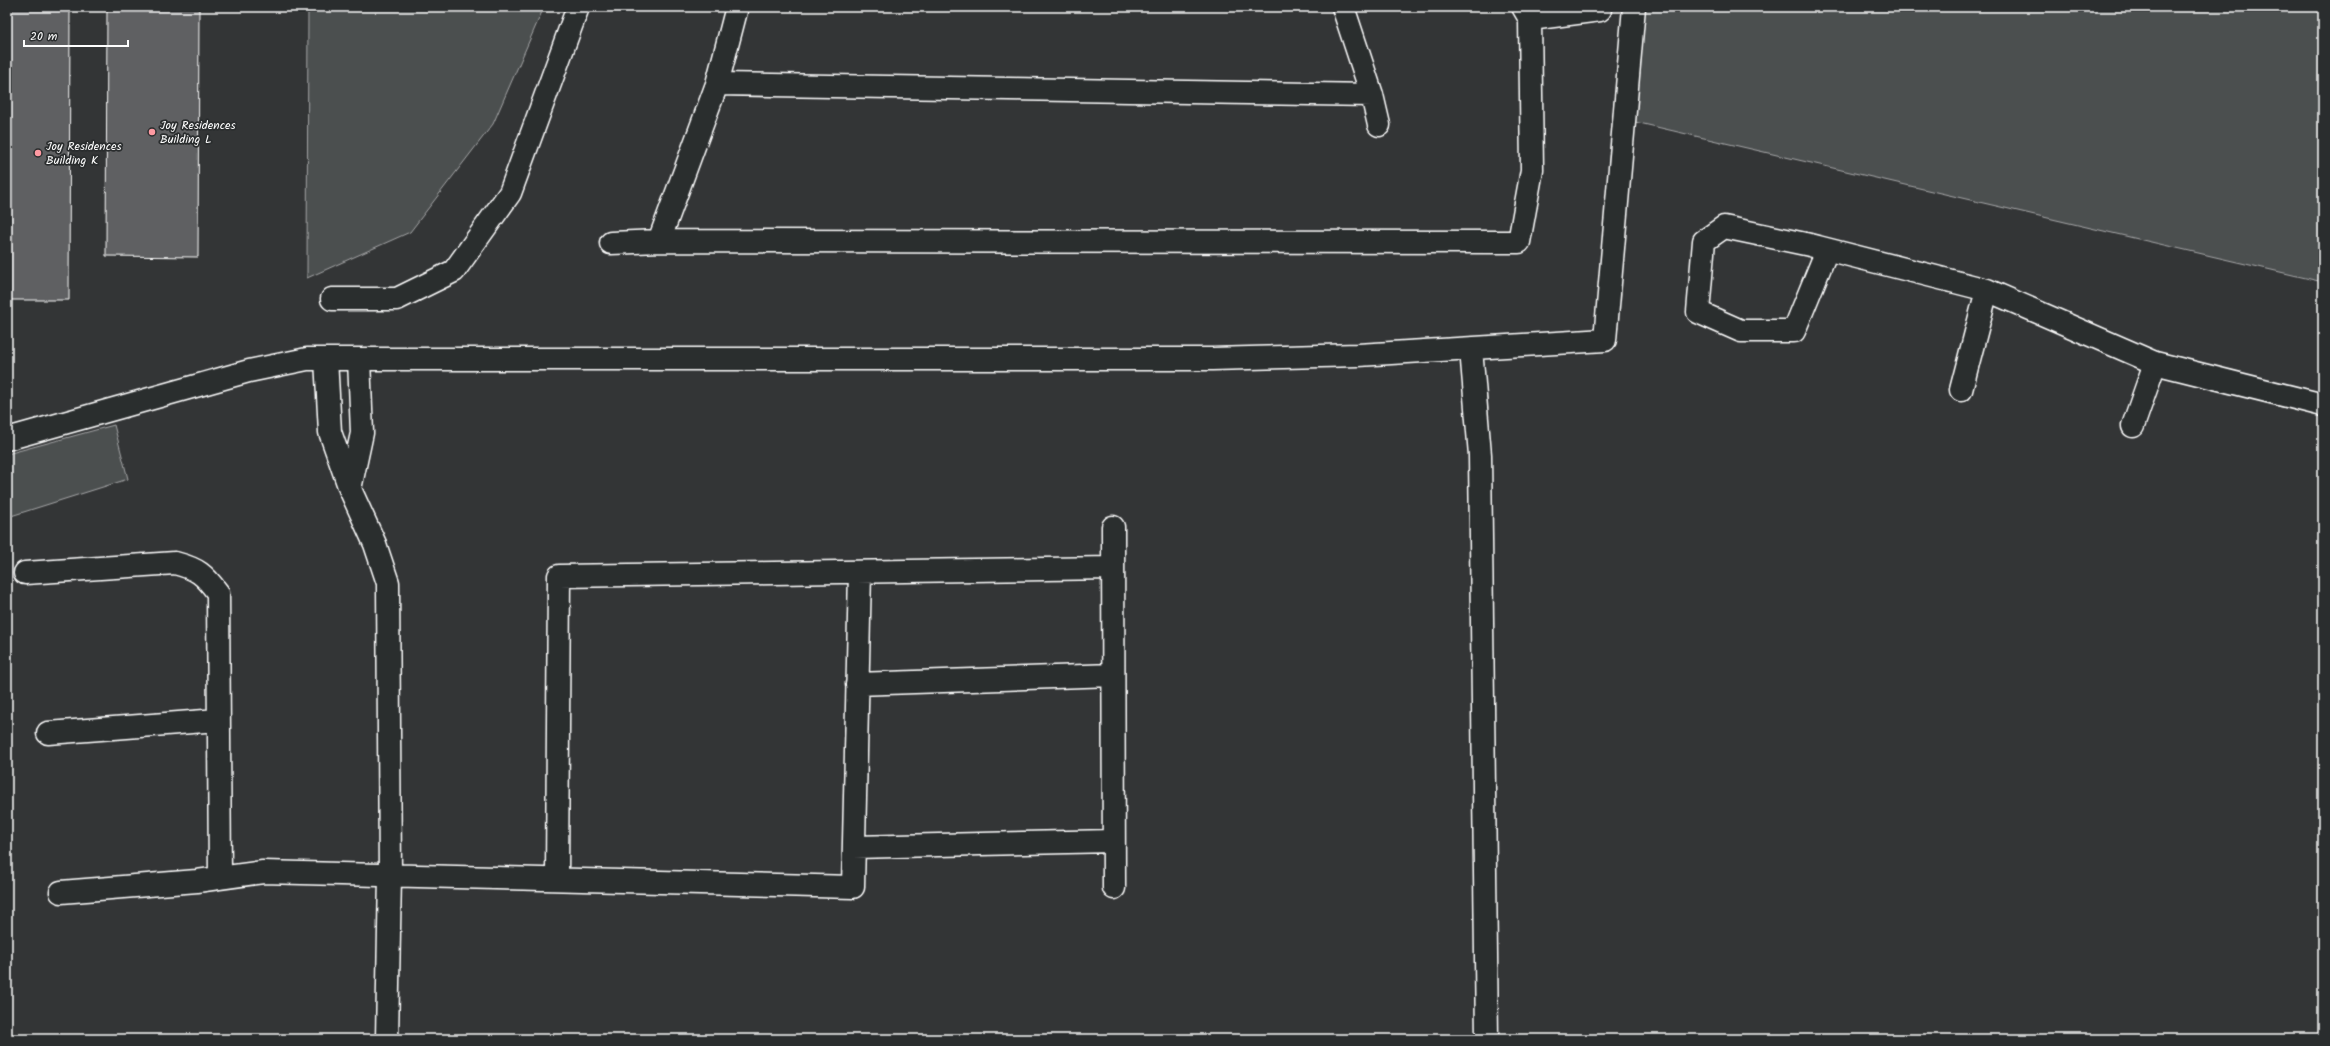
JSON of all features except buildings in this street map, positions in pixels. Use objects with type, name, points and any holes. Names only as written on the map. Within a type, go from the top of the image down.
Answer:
[{"type":"street","points":[[332,299],[397,299],[454,271],[510,193],[578,7]]},
{"type":"street","points":[[659,242],[717,84],[737,7]]},
{"type":"street","points":[[1343,7],[1372,95],[1379,125]]},
{"type":"street","points":[[611,243],[1519,242],[1532,170],[1526,13],[1600,10],[1600,7]]},
{"type":"street","points":[[7,439],[249,371],[307,359],[1212,359],[1358,355],[1605,340],[1634,7]]},
{"type":"street","points":[[717,84],[1372,95]]},
{"type":"street","points":[[1827,250],[1794,330],[1741,331],[1698,312],[1704,241],[1724,227],[1827,250],[1987,290],[2155,364],[2323,406]]},
{"type":"street","points":[[1961,390],[1987,290]]},
{"type":"street","points":[[1471,349],[1480,455],[1487,1039]]},
{"type":"street","points":[[326,359],[330,432],[350,489],[375,544],[388,583],[390,875],[387,1039]]},
{"type":"street","points":[[350,489],[362,433],[359,359]]},
{"type":"street","points":[[2133,426],[2155,364]]},
{"type":"street","points":[[1113,527],[1114,888]]},
{"type":"street","points":[[24,573],[175,563],[193,568],[207,577],[218,593],[220,878]]},
{"type":"street","points":[[557,879],[559,576],[1113,568]]},
{"type":"street","points":[[61,892],[220,878],[263,872],[853,887],[860,572]]},
{"type":"street","points":[[857,684],[1113,675]]},
{"type":"street","points":[[48,733],[218,720]]},
{"type":"street","points":[[854,847],[1114,841]]},
{"type":"shaded area","points":[[308,7],[544,7],[493,124],[410,232],[307,278]]},
{"type":"shaded area","points":[[1644,7],[2323,7],[2323,282],[1635,122]]},
{"type":"shaded area","points":[[114,425],[128,479],[11,516],[7,687],[7,454]]},
{"type":"place","name":"Joy Residences Building L","points":[[152,132]]},
{"type":"place","name":"Joy Residences Building K","points":[[38,153]]}]
